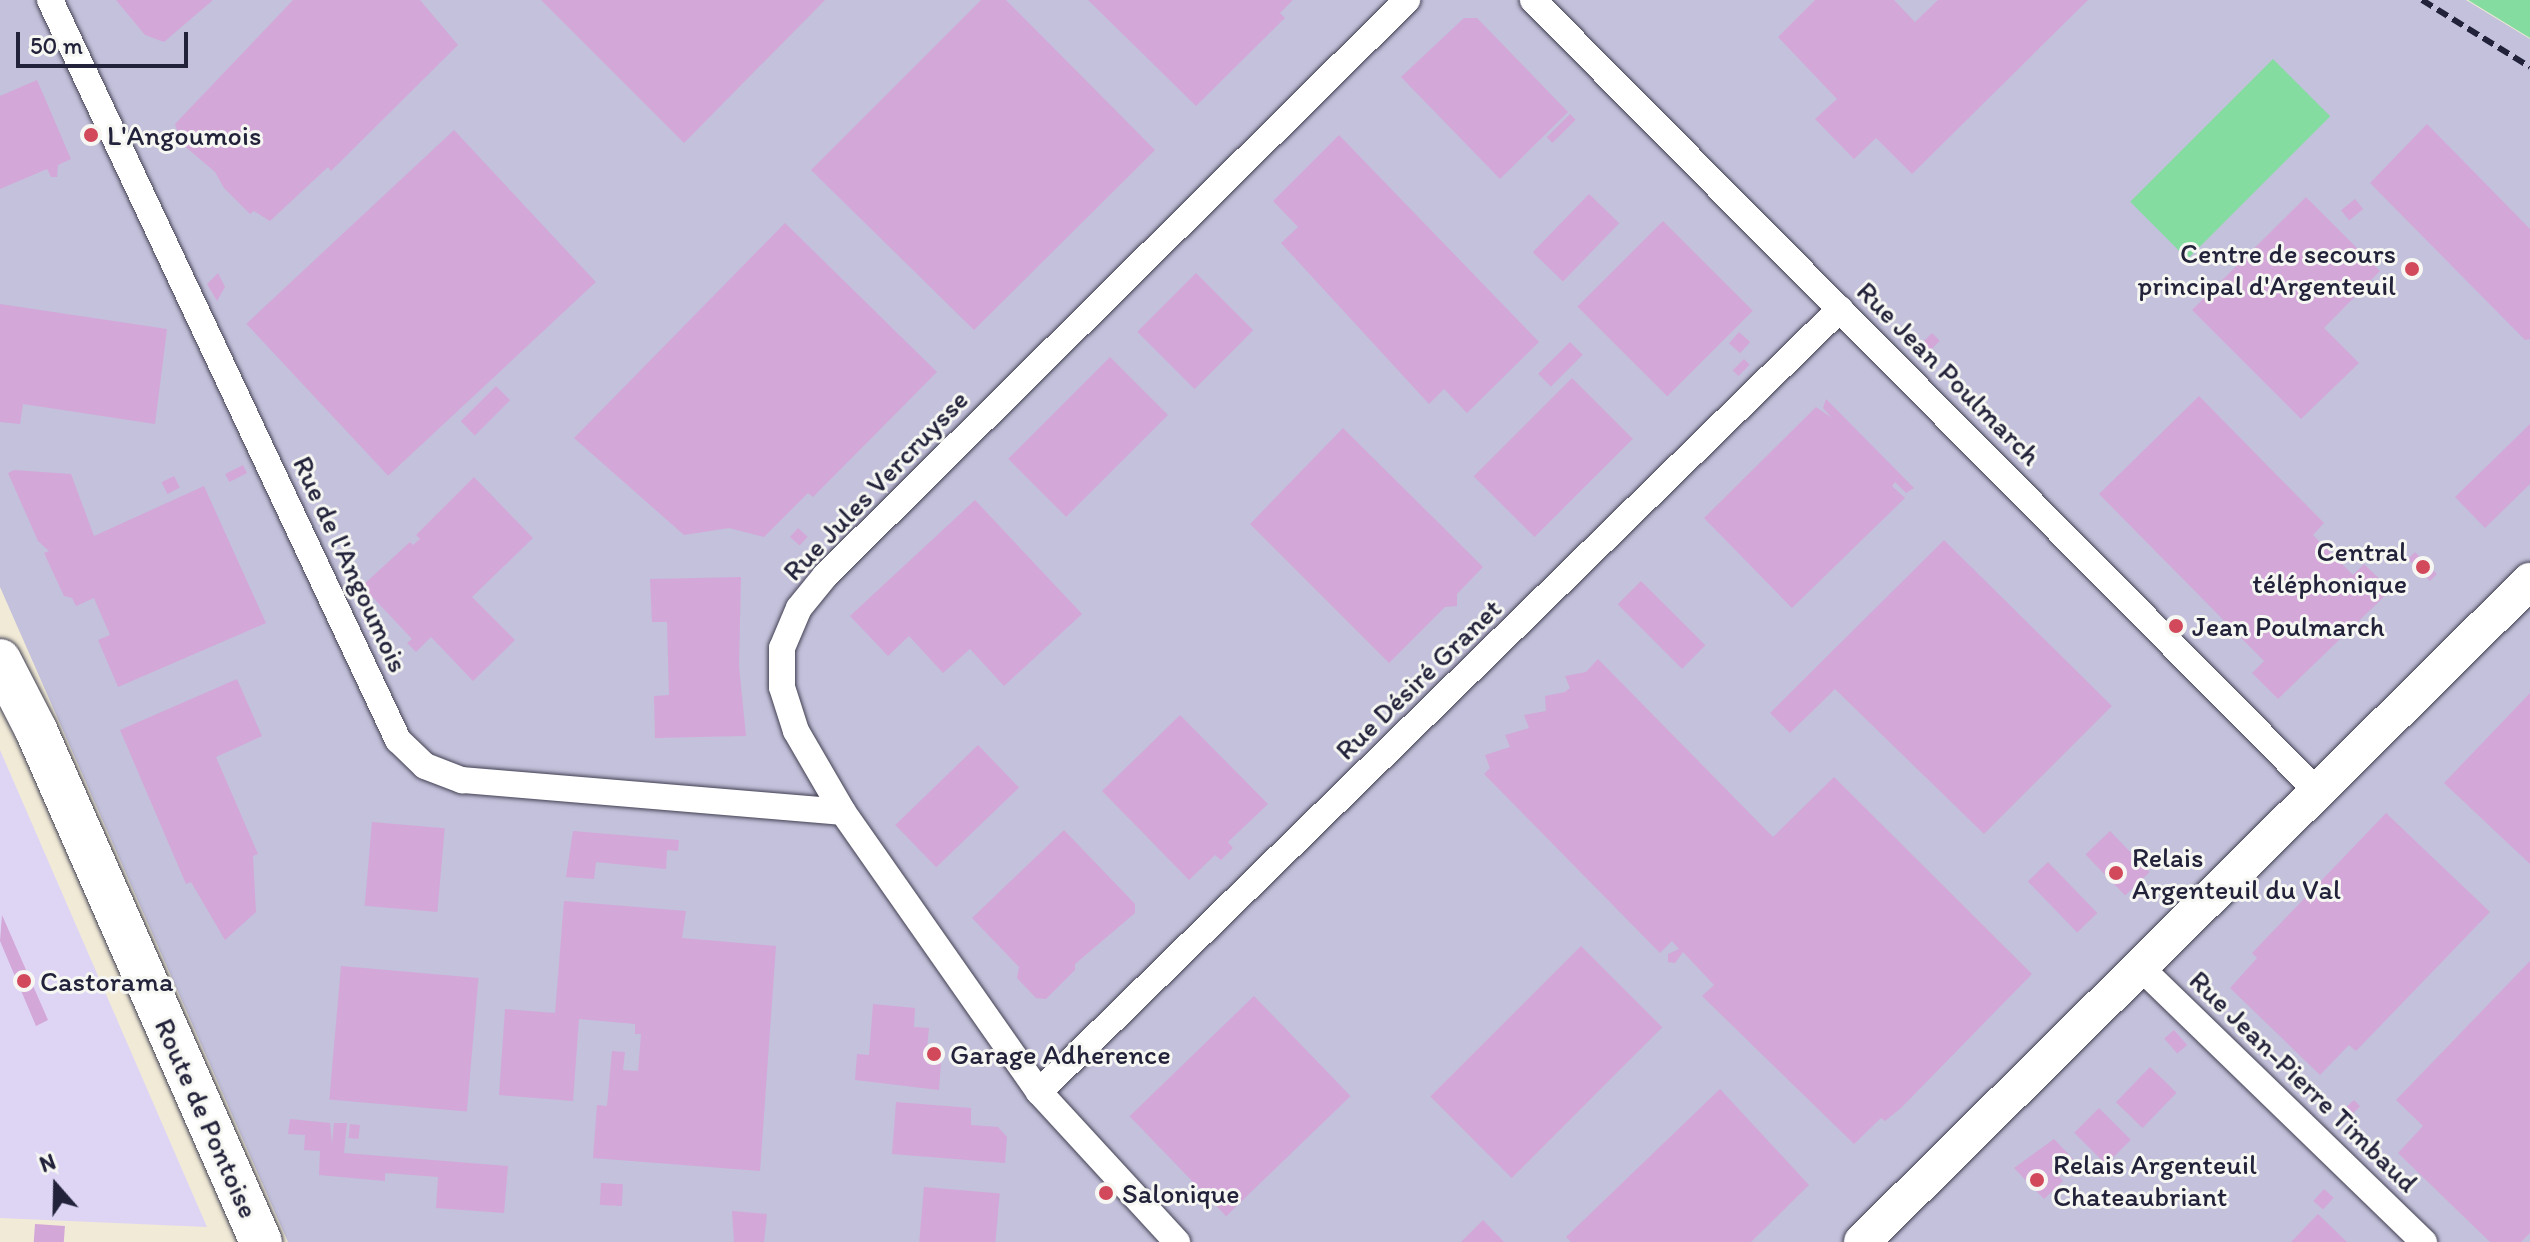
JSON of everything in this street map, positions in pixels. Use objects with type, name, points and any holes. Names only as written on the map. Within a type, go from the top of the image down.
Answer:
[{"type":"main road","points":[[1862,1242],[2530,581]]},
{"type":"main road","name":"Route de Pontoise","points":[[0,631],[36,730]]},
{"type":"main road","name":"Route de Pontoise","points":[[0,660],[36,730],[261,1242]]},
{"type":"street","name":"Rue de l'Angoumois","points":[[50,0],[398,740],[425,766],[462,780],[843,812]]},
{"type":"street","name":"Rue Jules Vercruysse","points":[[1177,1242],[1039,1092],[843,812],[796,731],[782,687],[782,648],[799,608],[825,576],[1407,0]]},
{"type":"street","name":"Rue Jean Poulmarch","points":[[1533,0],[2318,792]]},
{"type":"street","name":"Rue Désiré Granet","points":[[1039,1092],[1840,309]]},
{"type":"street","name":"Rue Jean-Pierre Timbaud","points":[[2139,966],[2424,1242]]},
{"type":"shaded area","points":[[0,0],[2466,0],[2530,39],[2530,1242],[288,1242],[0,587]]},
{"type":"shaded area","points":[[0,750],[207,1227],[0,1218]]},
{"type":"green space","points":[[2468,0],[2530,0],[2530,38]]},
{"type":"green space","points":[[2273,59],[2330,116],[2187,259],[2130,202]]},
{"type":"building","points":[[116,0],[213,0],[164,42],[145,35]]},
{"type":"building","points":[[293,0],[420,0],[458,45],[331,171],[328,167],[270,221],[254,211],[250,214],[224,188],[215,172],[181,143],[175,124]]},
{"type":"building","points":[[541,0],[825,0],[684,143]]},
{"type":"building","points":[[981,0],[1006,0],[1155,150],[974,330],[811,170]]},
{"type":"building","points":[[1088,0],[1293,0],[1280,13],[1285,18],[1196,106]]},
{"type":"building","points":[[1815,0],[1894,0],[1915,22],[1938,0],[2088,0],[1912,174],[1876,138],[1854,159],[1815,119],[1837,99],[1778,37]]},
{"type":"building","points":[[1464,18],[1477,18],[1568,112],[1500,179],[1401,77]]},
{"type":"building","points":[[37,80],[71,159],[58,165],[57,177],[51,177],[47,169],[0,189],[0,96]]},
{"type":"building","points":[[1570,114],[1576,120],[1552,143],[1547,137]]},
{"type":"building","points":[[2427,124],[2530,229],[2530,339],[2525,340],[2370,183]]},
{"type":"building","points":[[454,130],[596,282],[388,476],[246,324]]},
{"type":"building","points":[[1339,135],[1539,342],[1467,413],[1444,389],[1429,404],[1281,243],[1298,227],[1273,201]]},
{"type":"building","points":[[1589,194],[1619,223],[1563,281],[1533,252]]},
{"type":"building","points":[[2306,197],[2380,271],[2324,328],[2359,363],[2301,419],[2192,310]]},
{"type":"building","points":[[2355,199],[2363,209],[2349,220],[2341,210]]},
{"type":"building","points":[[1663,221],[1753,311],[1667,396],[1577,307]]},
{"type":"building","points":[[785,223],[937,372],[813,497],[808,493],[764,537],[729,528],[684,535],[574,438]]},
{"type":"building","points":[[218,273],[225,287],[217,301],[207,284]]},
{"type":"building","points":[[1196,273],[1253,330],[1195,389],[1137,332]]},
{"type":"building","points":[[0,304],[167,329],[155,424],[23,404],[20,424],[0,422]]},
{"type":"building","points":[[1739,332],[1750,342],[1740,353],[1729,343]]},
{"type":"building","points":[[1932,333],[1940,341],[1926,355],[1918,347]]},
{"type":"building","points":[[1570,342],[1583,355],[1551,387],[1538,374]]},
{"type":"building","points":[[1110,357],[1168,415],[1066,517],[1008,459]]},
{"type":"building","points":[[1744,359],[1750,365],[1738,376],[1733,370]]},
{"type":"building","points":[[1572,378],[1633,439],[1535,537],[1474,476]]},
{"type":"building","points":[[496,386],[510,400],[475,435],[461,421]]},
{"type":"building","points":[[2199,396],[2324,523],[2313,535],[2353,575],[2364,564],[2391,590],[2278,699],[2252,673],[2264,661],[2099,494]]},
{"type":"building","points":[[1826,399],[1914,488],[1906,493],[1895,482],[1892,486],[1905,498],[1792,608],[1704,518],[1816,407],[1832,418],[1823,408]]},
{"type":"building","points":[[2530,424],[2530,484],[2485,528],[2455,497]]},
{"type":"building","points":[[1343,428],[1483,567],[1457,594],[1457,606],[1445,607],[1389,663],[1250,524]]},
{"type":"building","points":[[243,465],[247,473],[229,482],[225,474]]},
{"type":"building","points":[[14,470],[71,474],[94,536],[204,486],[266,623],[118,687],[98,640],[110,635],[94,598],[76,606],[72,598],[64,596],[44,553],[49,551],[38,541],[8,473]]},
{"type":"building","points":[[174,476],[180,488],[167,494],[162,482]]},
{"type":"building","points":[[474,477],[533,538],[472,597],[515,640],[473,681],[431,637],[416,652],[407,643],[412,639],[362,586],[410,542],[413,545],[420,539],[416,535]]},
{"type":"building","points":[[975,500],[1082,614],[1004,686],[970,649],[943,673],[909,636],[888,656],[850,616]]},
{"type":"building","points":[[798,528],[808,537],[800,546],[790,537]]},
{"type":"building","points":[[1944,540],[2112,706],[1984,834],[1835,689],[1790,733],[1770,713]]},
{"type":"building","name":"Central téléphonique","points":[[2415,552],[2437,574],[2430,581],[2408,559]]},
{"type":"building","points":[[741,577],[739,666],[746,736],[655,738],[654,696],[669,695],[667,622],[652,622],[650,579]]},
{"type":"building","points":[[1641,581],[1705,645],[1682,669],[1618,604]]},
{"type":"building","points":[[1598,659],[1773,837],[1834,777],[2032,974],[1901,1108],[1885,1121],[1881,1118],[1854,1144],[1702,996],[1714,985],[1683,952],[1675,963],[1668,962],[1668,954],[1679,949],[1672,941],[1660,953],[1484,774],[1490,768],[1485,755],[1510,747],[1505,735],[1529,728],[1524,715],[1546,711],[1545,696],[1570,688],[1565,676],[1586,672]]},
{"type":"building","points":[[237,679],[262,736],[216,757],[258,854],[253,856],[256,912],[225,940],[191,882],[186,884],[120,730]]},
{"type":"building","points":[[2530,693],[2530,864],[2444,783]]},
{"type":"building","points":[[1180,715],[1268,804],[1228,842],[1233,848],[1221,860],[1215,855],[1189,880],[1102,791]]},
{"type":"building","points":[[978,745],[1019,787],[936,867],[895,825]]},
{"type":"building","points":[[2386,813],[2490,912],[2356,1051],[2349,1045],[2320,1075],[2230,988],[2257,958],[2252,953]]},
{"type":"building","points":[[372,822],[445,828],[437,912],[365,906]]},
{"type":"building","points":[[1064,830],[1135,904],[1135,913],[1075,964],[1075,970],[1046,999],[1036,998],[1017,978],[1019,967],[972,918]]},
{"type":"building","points":[[573,831],[679,840],[678,851],[667,850],[666,869],[596,862],[594,879],[566,877]]},
{"type":"building","points":[[2110,831],[2150,872],[2125,896],[2086,855]]},
{"type":"building","points":[[2048,862],[2097,913],[2077,933],[2028,881]]},
{"type":"building","points":[[564,901],[686,911],[682,938],[776,946],[760,1171],[593,1158],[597,1105],[607,1106],[612,1051],[625,1052],[623,1070],[638,1071],[641,1034],[635,1034],[635,1024],[579,1019],[573,1101],[499,1095],[505,1009],[555,1013]]},
{"type":"building","name":"Castorama","points":[[2,915],[48,1020],[36,1026],[0,941]]},
{"type":"building","points":[[1581,946],[1662,1027],[1512,1178],[1430,1097]]},
{"type":"building","points":[[2530,961],[2530,1233],[2521,1242],[2490,1242],[2398,1153],[2423,1126],[2396,1100]]},
{"type":"building","points":[[341,966],[478,978],[467,1112],[329,1099]]},
{"type":"building","points":[[1254,996],[1351,1096],[1226,1216],[1130,1116]]},
{"type":"building","points":[[873,1004],[915,1008],[914,1027],[929,1028],[927,1048],[942,1049],[939,1090],[855,1080],[857,1054],[869,1055]]},
{"type":"building","points":[[2174,1030],[2187,1045],[2177,1054],[2164,1039]]},
{"type":"building","points":[[2150,1067],[2177,1093],[2143,1128],[2116,1102]]},
{"type":"building","points":[[1720,1089],[1809,1185],[1751,1242],[1571,1242],[1566,1237]]},
{"type":"building","points":[[2354,1100],[2360,1106],[2349,1118],[2342,1111]]},
{"type":"building","points":[[896,1102],[971,1108],[971,1125],[998,1127],[1007,1137],[1005,1163],[892,1154]]},
{"type":"building","points":[[2099,1108],[2131,1140],[2106,1165],[2074,1133]]},
{"type":"building","points":[[290,1119],[330,1123],[332,1144],[334,1123],[347,1123],[344,1153],[508,1166],[504,1213],[436,1208],[438,1177],[385,1173],[385,1181],[319,1175],[320,1151],[304,1150],[305,1135],[288,1134]]},
{"type":"building","points":[[350,1124],[360,1125],[358,1139],[349,1138]]},
{"type":"building","points":[[2054,1139],[2073,1159],[2057,1174],[2063,1181],[2044,1199],[2014,1168]]},
{"type":"building","points":[[601,1183],[623,1184],[622,1206],[600,1205]]},
{"type":"building","points":[[924,1187],[1000,1194],[995,1242],[919,1242]]},
{"type":"building","points":[[2324,1189],[2334,1198],[2323,1210],[2313,1201]]},
{"type":"building","points":[[732,1211],[767,1214],[764,1242],[734,1242]]},
{"type":"building","points":[[2318,1214],[2347,1242],[2291,1242]]},
{"type":"building","points":[[1483,1220],[1504,1242],[1461,1242]]},
{"type":"building","points":[[35,1224],[65,1226],[64,1242],[34,1242]]},
{"type":"railway","points":[[2422,0],[2530,67]]},
{"type":"place","name":"L'Angoumois","points":[[91,135]]},
{"type":"place","name":"Centre de secours principal d'Argenteuil","points":[[2412,269]]},
{"type":"place","name":"Central téléphonique","points":[[2423,567]]},
{"type":"place","name":"Jean Poulmarch","points":[[2176,626]]},
{"type":"place","name":"Relais Argenteuil du Val","points":[[2116,873]]},
{"type":"place","name":"Castorama","points":[[24,981]]},
{"type":"place","name":"Garage Adherence","points":[[934,1054]]},
{"type":"place","name":"Relais Argenteuil Chateaubriant","points":[[2037,1180]]},
{"type":"place","name":"Salonique","points":[[1106,1193]]}]
